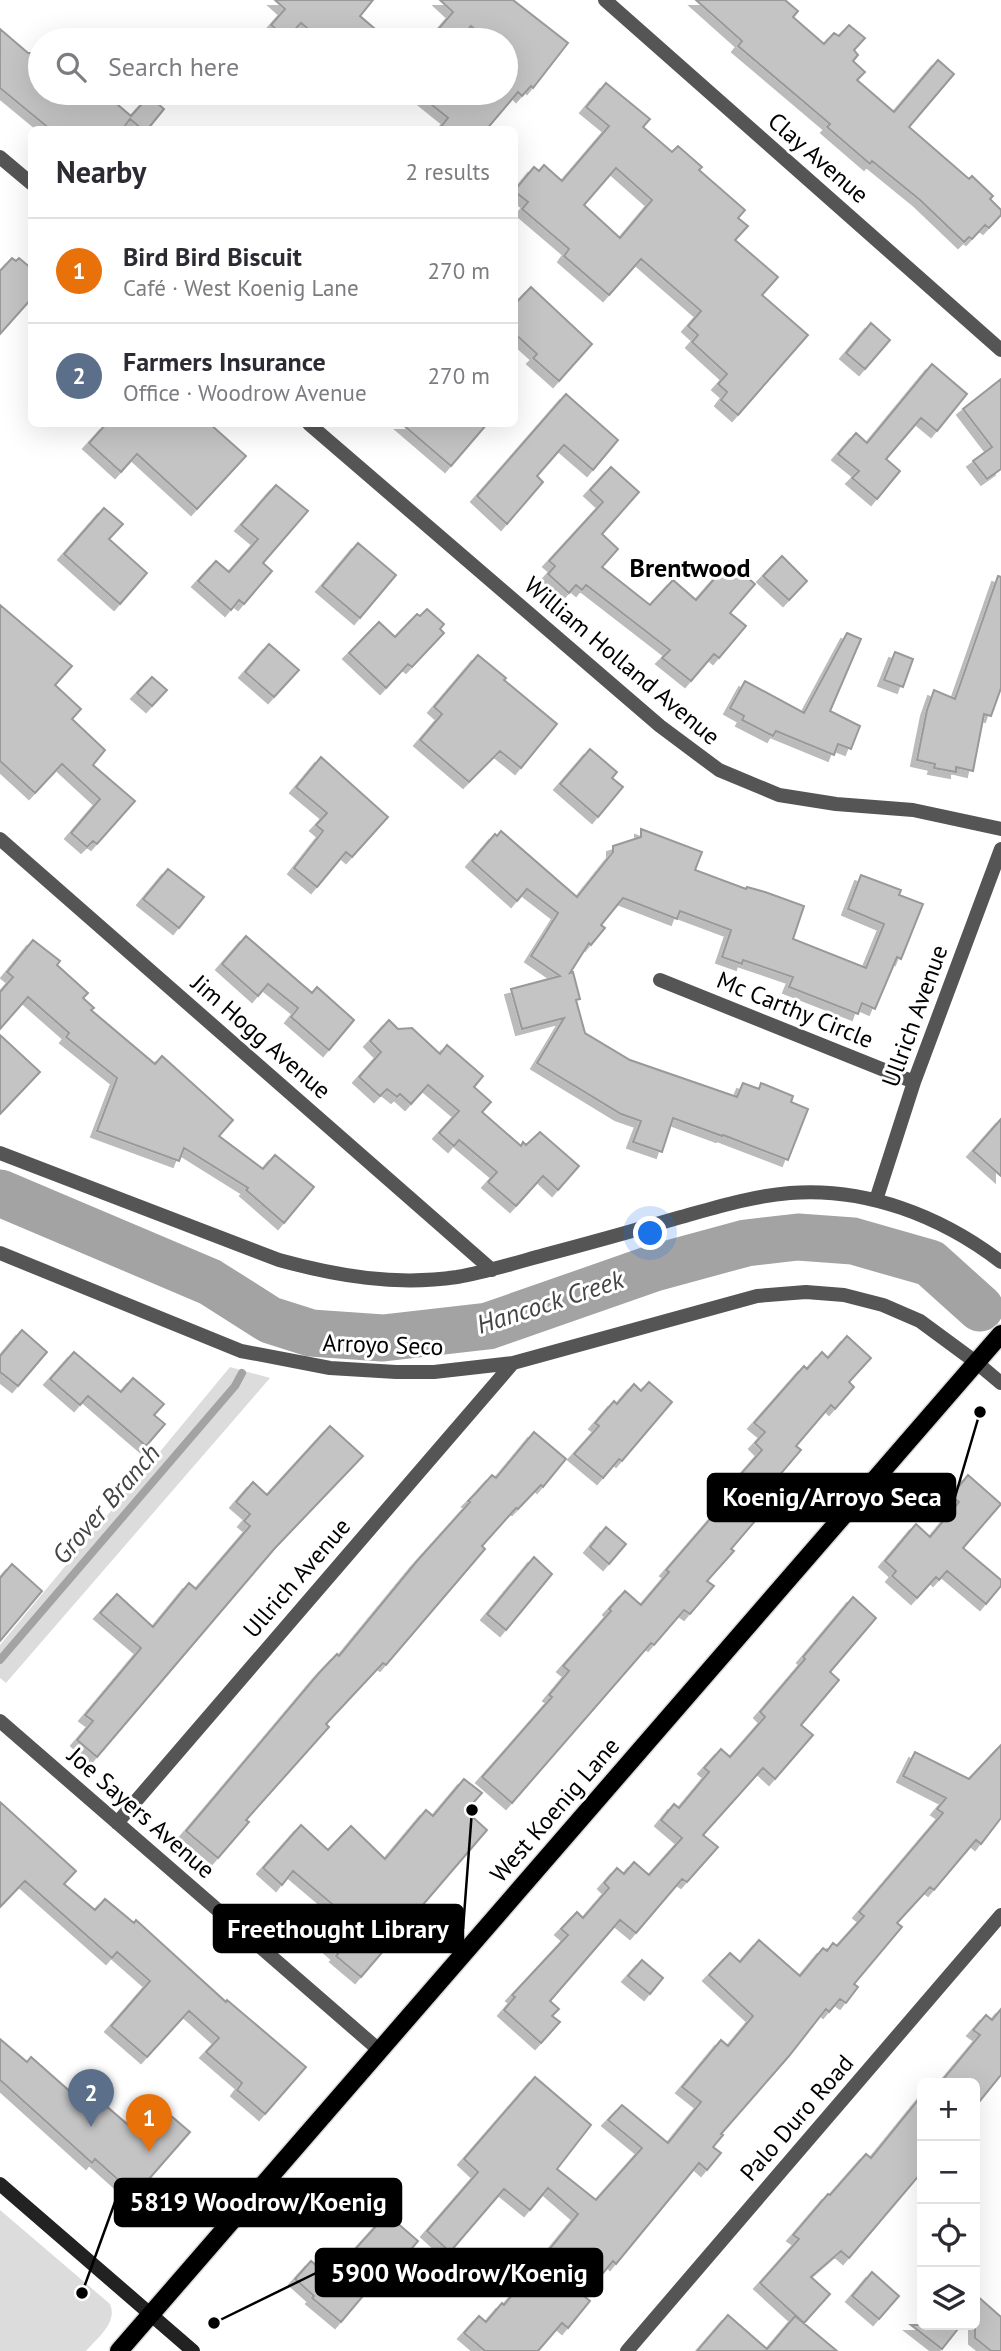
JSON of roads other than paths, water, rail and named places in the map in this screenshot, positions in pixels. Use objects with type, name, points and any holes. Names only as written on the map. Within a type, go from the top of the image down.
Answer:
[{"type":"main road","name":"West Koenig Lane","points":[[119,2351],[1001,1334]]},
{"type":"street","name":"Clay Avenue","points":[[605,0],[1001,350]]},
{"type":"street","points":[[0,157],[28,181]]},
{"type":"street","name":"William Holland Avenue","points":[[312,427],[660,726],[719,770],[779,796],[913,810],[1001,829]]},
{"type":"street","name":"Jim Hogg Avenue","points":[[0,839],[492,1270]]},
{"type":"street","name":"Ullrich Avenue","points":[[876,1200],[914,1082],[1001,849]]},
{"type":"street","name":"Mc Carthy Circle","points":[[660,980],[914,1082]]},
{"type":"street","points":[[0,1153],[267,1255],[319,1271],[361,1278],[406,1280],[455,1277],[492,1270],[742,1200],[791,1193],[838,1194],[876,1200],[921,1215],[958,1232],[1001,1262]]},
{"type":"street","name":"Arroyo Seco","points":[[0,1254],[241,1351],[330,1368],[396,1372],[471,1369],[513,1363],[757,1296],[806,1292],[844,1295],[883,1305],[920,1321],[1001,1383]]},
{"type":"street","name":"Ullrich Avenue","points":[[117,1823],[513,1363]]},
{"type":"street","name":"Joe Sayers Avenue","points":[[0,1721],[379,2050]]},
{"type":"street","name":"Palo Duro Road","points":[[627,2351],[1001,1915]]},
{"type":"street","points":[[0,2184],[193,2351]]},
{"type":"waterway","name":"Hancock Creek","points":[[0,1193],[210,1282],[270,1320],[311,1333],[383,1338],[488,1326],[654,1268],[746,1243],[798,1237],[853,1241],[930,1263],[980,1308]]},
{"type":"waterway","name":"Grover Branch","points":[[262,1334],[270,1320]]},
{"type":"waterway","name":"Grover Branch","points":[[0,1660],[235,1386],[242,1373]]},
{"type":"place","name":"Koenig/Arroyo Seca","points":[[980,1412]]},
{"type":"place","name":"Freethought Library","points":[[472,1810]]},
{"type":"place","name":"Farmers Insurance","points":[[91,2127]]},
{"type":"place","name":"Bird Bird Biscuit","points":[[149,2152]]},
{"type":"place","name":"5819 Woodrow/Koenig","points":[[82,2293]]},
{"type":"place","name":"5900 Woodrow/Koenig","points":[[214,2323]]},
{"type":"district","name":"Brentwood","points":[[690,568]]}]
